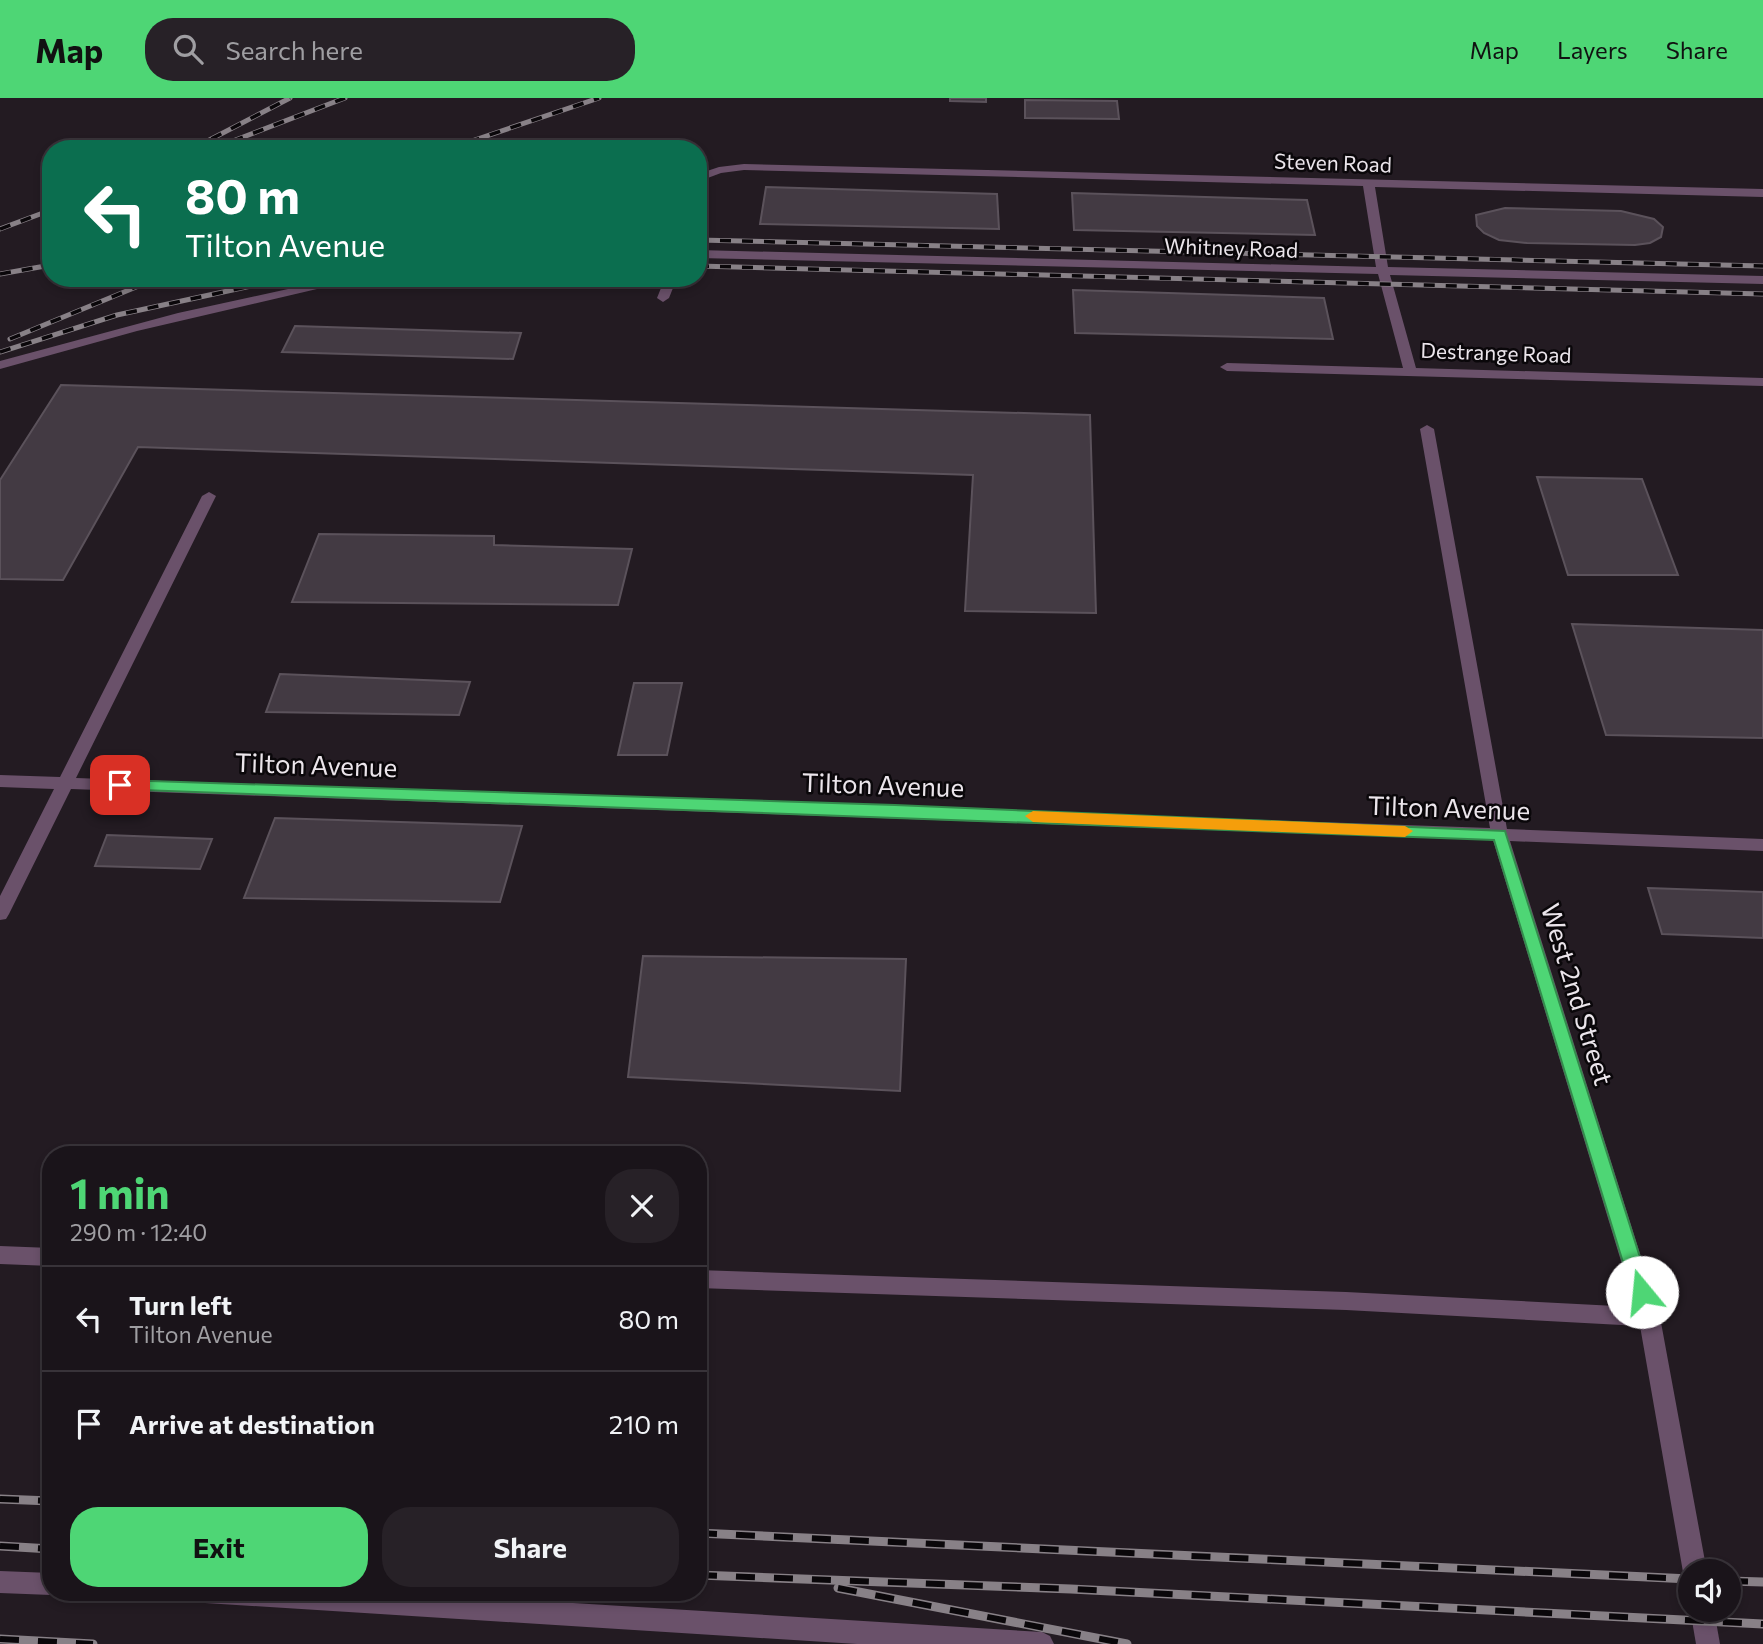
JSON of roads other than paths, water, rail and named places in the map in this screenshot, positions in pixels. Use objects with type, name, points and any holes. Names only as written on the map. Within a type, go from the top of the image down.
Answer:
[{"type":"street","name":"Steven Road","points":[[707,174],[744,167],[1763,193]]},
{"type":"street","points":[[1368,182],[1383,271],[1410,370]]},
{"type":"street","name":"Whitney Road","points":[[707,254],[1763,280]]},
{"type":"street","points":[[0,365],[77,341],[212,307],[313,287]]},
{"type":"street","points":[[663,298],[667,287]]},
{"type":"street","name":"Destrange Road","points":[[1227,367],[1410,370],[1763,382]]},
{"type":"street","name":"West 2nd Street","points":[[1427,429],[1500,835],[1649,1317],[1693,1559]]},
{"type":"street","points":[[0,914],[209,496]]},
{"type":"street","name":"Tilton Avenue","points":[[0,780],[1763,845]]},
{"type":"street","points":[[0,1255],[42,1257]]},
{"type":"street","points":[[707,1279],[1346,1301],[1649,1317]]},
{"type":"street","points":[[0,1582],[42,1584]]},
{"type":"street","points":[[350,1601],[1042,1644]]},
{"type":"street","points":[[1704,1622],[1708,1644]]},
{"type":"railway","points":[[209,140],[290,98]]},
{"type":"railway","points":[[235,140],[345,98]]},
{"type":"railway","points":[[475,140],[599,98]]},
{"type":"railway","points":[[0,229],[42,213]]},
{"type":"railway","points":[[707,240],[1763,266]]},
{"type":"railway","points":[[707,266],[1763,294]]},
{"type":"railway","points":[[0,274],[42,267]]},
{"type":"railway","points":[[10,339],[136,287]]},
{"type":"railway","points":[[0,352],[117,315],[246,287]]},
{"type":"railway","points":[[0,1499],[42,1501]]},
{"type":"railway","points":[[707,1533],[1678,1578]]},
{"type":"railway","points":[[0,1546],[42,1548]]},
{"type":"railway","points":[[707,1575],[1071,1589],[1763,1624]]},
{"type":"railway","points":[[1741,1581],[1763,1582]]},
{"type":"railway","points":[[838,1588],[1127,1644]]},
{"type":"railway","points":[[0,1639],[93,1644]]}]
